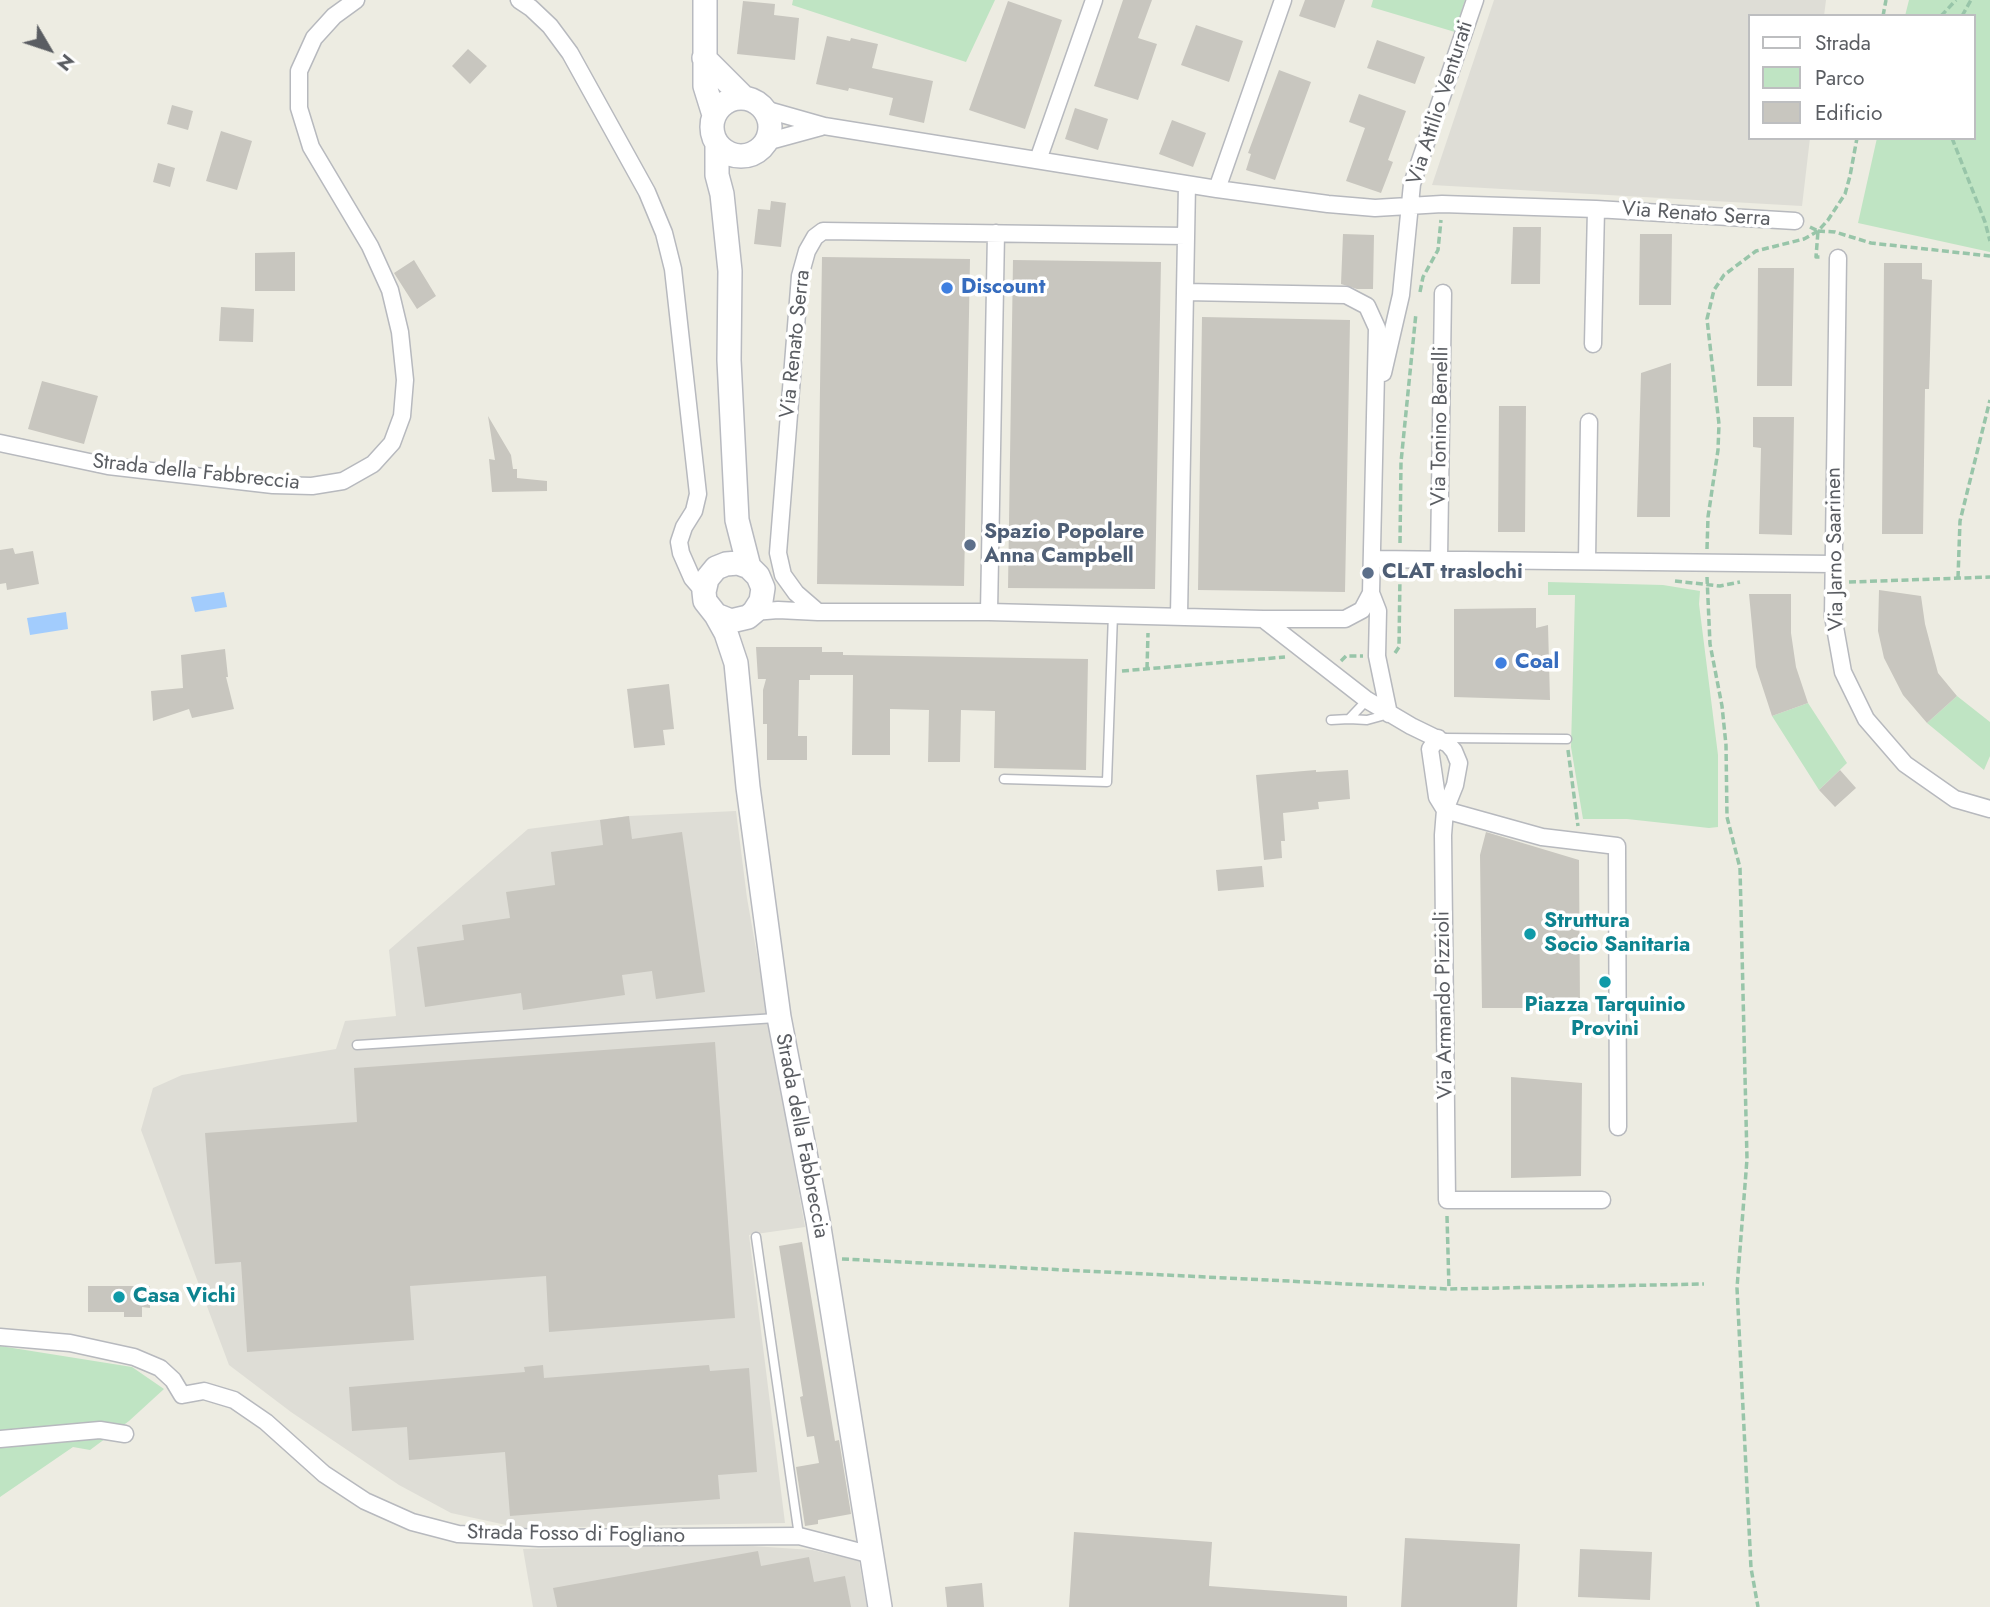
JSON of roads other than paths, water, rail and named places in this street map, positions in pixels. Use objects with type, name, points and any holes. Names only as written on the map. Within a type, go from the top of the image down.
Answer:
[{"type":"street","name":"Strada della Fabbreccia","points":[[0,443],[108,466],[273,485],[312,486],[343,481],[373,464],[392,443],[402,416],[405,380],[401,331],[390,290],[370,246],[311,147],[299,107],[299,71],[314,38],[334,16],[356,0]]},
{"type":"street","points":[[519,0],[550,26],[570,52],[646,192],[664,233],[673,269],[698,494],[694,511],[679,542],[681,553],[698,563],[721,566],[738,563],[749,567]]},
{"type":"street","points":[[704,58],[743,97],[758,103],[764,109],[770,125],[766,142],[751,154],[741,156],[724,151],[717,145],[711,131],[714,115],[705,86],[704,58],[705,0]]},
{"type":"street","points":[[1038,160],[1094,0]]},
{"type":"street","points":[[1217,189],[1283,0]]},
{"type":"street","name":"Via Attilio Venturati","points":[[1410,206],[1412,184],[1475,0]]},
{"type":"street","points":[[714,115],[726,101],[743,97]]},
{"type":"street","name":"Via Renato Serra","points":[[764,109],[824,126],[1217,189],[1328,204],[1375,208],[1442,204],[1596,209],[1795,221]]},
{"type":"street","name":"Via Renato Serra","points":[[766,142],[824,126]]},
{"type":"street","name":"Strada della Fabbreccia","points":[[717,145],[717,175],[722,194],[730,271],[729,360],[737,520],[749,567],[758,576],[763,588],[761,601],[751,615],[736,663]]},
{"type":"street","points":[[722,194],[741,156]]},
{"type":"street","points":[[1179,615],[1187,184]]},
{"type":"street","points":[[1375,407],[1401,295],[1410,206]]},
{"type":"street","name":"Via Renato Serra","points":[[1593,344],[1596,209]]},
{"type":"street","name":"Via Renato Serra","points":[[818,612],[796,593],[783,575],[778,553],[800,276],[807,251],[815,237],[823,231],[1186,236]]},
{"type":"street","points":[[989,612],[996,233]]},
{"type":"street","name":"Via Jarno Saarinen","points":[[1838,258],[1833,617],[1843,672],[1866,719],[1905,764],[1955,799],[1990,808]]},
{"type":"street","points":[[1185,292],[1346,295],[1367,306],[1377,328],[1371,593],[1378,611],[1377,656],[1389,714]]},
{"type":"street","name":"Via Tonino Benelli","points":[[1439,559],[1443,293]]},
{"type":"street","points":[[1587,561],[1589,422]]},
{"type":"street","name":"Strada della Fabbreccia","points":[[737,520],[721,566],[707,579],[705,601],[726,634],[736,663],[748,787],[779,1017],[824,1258],[880,1607]]},
{"type":"street","name":"Strada della Fabbreccia","points":[[681,553],[692,578],[704,592]]},
{"type":"street","points":[[1371,559],[1833,564]]},
{"type":"street","points":[[716,615],[731,621],[778,610],[1179,615],[1264,620],[1345,619],[1362,610],[1371,593]]},
{"type":"street","name":"Via Armando Pizzioli","points":[[1264,620],[1389,714],[1438,738],[1454,751],[1458,763],[1455,785],[1445,810],[1447,1200],[1602,1200]]},
{"type":"street","name":"Via Armando Pizzioli","points":[[1438,738],[1430,749],[1437,797],[1445,810]]},
{"type":"street","points":[[1445,810],[1542,837],[1617,846],[1618,1127]]},
{"type":"street","name":"Strada Fosso di Fogliano","points":[[0,1337],[70,1343],[134,1357],[160,1368],[173,1380],[182,1395],[204,1391],[234,1400],[266,1422],[324,1474],[365,1501],[412,1522],[458,1534],[539,1538],[799,1536],[872,1555]]},
{"type":"street","points":[[0,1440],[100,1430],[125,1434]]},
{"type":"lane","points":[[1004,779],[1107,782],[1113,614]]},
{"type":"lane","points":[[1349,719],[1367,699]]},
{"type":"lane","points":[[1331,720],[1367,720],[1389,714]]},
{"type":"lane","points":[[1438,738],[1567,739]]},
{"type":"lane","points":[[356,1045],[779,1017]]},
{"type":"lane","points":[[756,1237],[799,1536]]},
{"type":"water","points":[[224,592],[227,607],[195,612],[191,597]]},
{"type":"water","points":[[66,612],[68,629],[30,635],[27,618]]},
{"type":"place","name":"Discount","points":[[947,288]]},
{"type":"place","name":"Spazio Popolare Anna Campbell","points":[[970,545]]},
{"type":"place","name":"CLAT traslochi","points":[[1368,573]]},
{"type":"place","name":"Coal","points":[[1501,663]]},
{"type":"place","name":"Struttura Socio Sanitaria","points":[[1530,934]]},
{"type":"place","name":"Piazza Tarquinio Provini","points":[[1605,982]]},
{"type":"place","name":"Casa Vichi","points":[[119,1297]]}]
